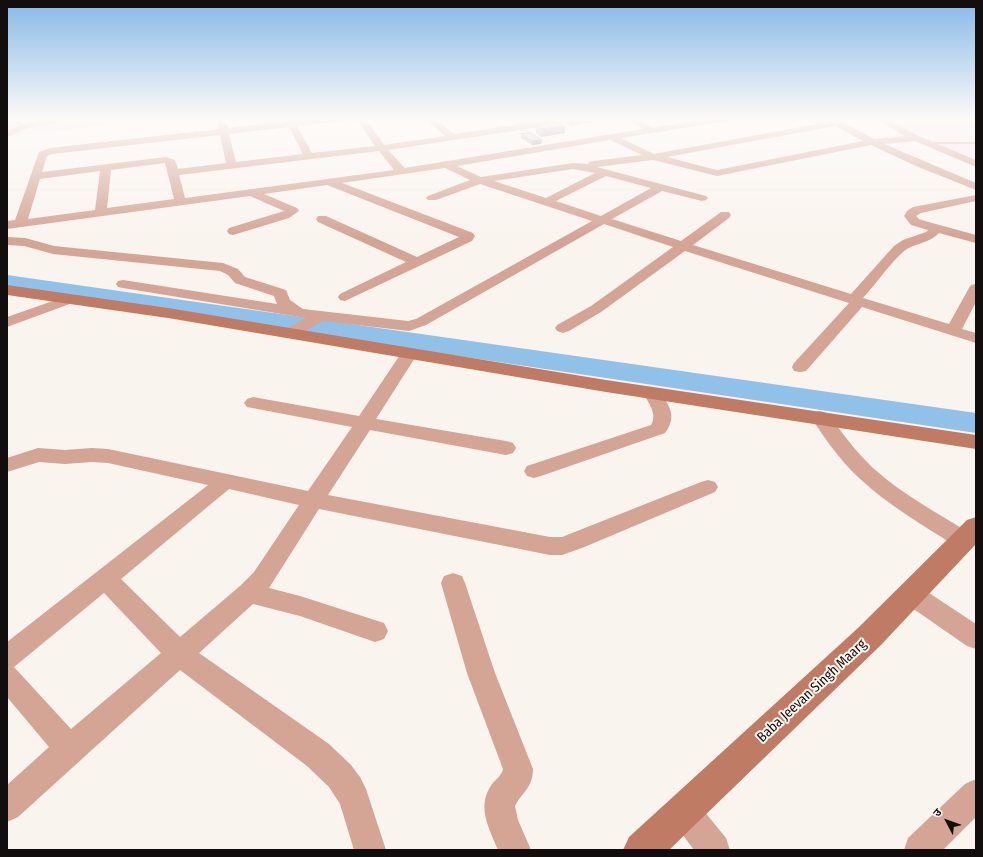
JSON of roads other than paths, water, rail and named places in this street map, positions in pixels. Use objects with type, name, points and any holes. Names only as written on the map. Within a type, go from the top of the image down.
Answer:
[{"type":"street","points":[[20,223],[42,158]]},
{"type":"street","points":[[230,158],[232,165]]},
{"type":"street","points":[[173,172],[292,158]]},
{"type":"street","points":[[390,158],[402,172]]},
{"type":"street","points":[[7,224],[402,172],[488,158]]},
{"type":"street","points":[[432,198],[480,180],[645,158]]},
{"type":"street","points":[[657,158],[717,173],[788,158]]},
{"type":"street","points":[[910,158],[924,166],[976,188]]},
{"type":"street","points":[[963,159],[976,164]]},
{"type":"street","points":[[36,176],[166,160],[171,162],[180,201]]},
{"type":"street","points":[[447,165],[480,180],[546,202],[976,338]]},
{"type":"street","points":[[580,166],[702,198]]},
{"type":"street","points":[[101,211],[106,167]]},
{"type":"street","points":[[546,202],[605,172]]},
{"type":"street","points":[[327,181],[469,236],[345,297]]},
{"type":"street","points":[[122,284],[298,312],[318,318],[399,325],[416,324],[661,187]]},
{"type":"street","points":[[233,231],[285,215],[293,211],[250,192]]},
{"type":"street","points":[[976,198],[924,209],[911,214],[910,216],[915,222],[976,239]]},
{"type":"street","points":[[563,328],[596,309],[631,285],[725,215]]},
{"type":"street","points":[[322,219],[417,262]]},
{"type":"street","points":[[800,367],[899,249],[908,243],[930,235],[936,229]]},
{"type":"street","points":[[7,241],[25,242],[53,250],[223,267],[233,272],[240,280],[281,293],[283,302],[298,312]]},
{"type":"street","points":[[7,290],[294,331],[410,353],[652,393],[976,442]]},
{"type":"street","points":[[952,331],[976,290]]},
{"type":"street","points":[[7,322],[70,299]]},
{"type":"street","points":[[294,331],[318,318]]},
{"type":"street","points":[[7,806],[248,593],[271,566],[312,500],[410,353]]},
{"type":"street","points":[[534,472],[658,429],[662,425],[664,418],[652,393]]},
{"type":"street","points":[[253,403],[506,448]]},
{"type":"street","points":[[820,418],[857,463],[896,496],[970,533]]},
{"type":"street","points":[[7,465],[38,455],[65,457],[92,455],[108,456],[312,500],[550,546],[562,546],[574,542],[708,487]]},
{"type":"street","points":[[7,658],[226,481]]},
{"type":"street","name":"Baba Jeevan Singh Maarg","points":[[642,850],[869,637],[970,533]]},
{"type":"street","points":[[105,578],[179,654],[318,754],[340,776],[350,788],[355,800],[370,850]]},
{"type":"street","points":[[453,582],[481,673],[518,769],[519,776],[516,782],[502,796],[499,805],[500,814],[515,850]]},
{"type":"street","points":[[248,593],[300,606],[375,631]]},
{"type":"street","points":[[911,594],[976,638]]},
{"type":"street","points":[[7,677],[70,749]]},
{"type":"street","points":[[920,850],[976,795]]},
{"type":"street","points":[[684,811],[714,850]]},
{"type":"lane","points":[[963,159],[976,160]]},
{"type":"waterway","points":[[7,282],[976,423]]}]
